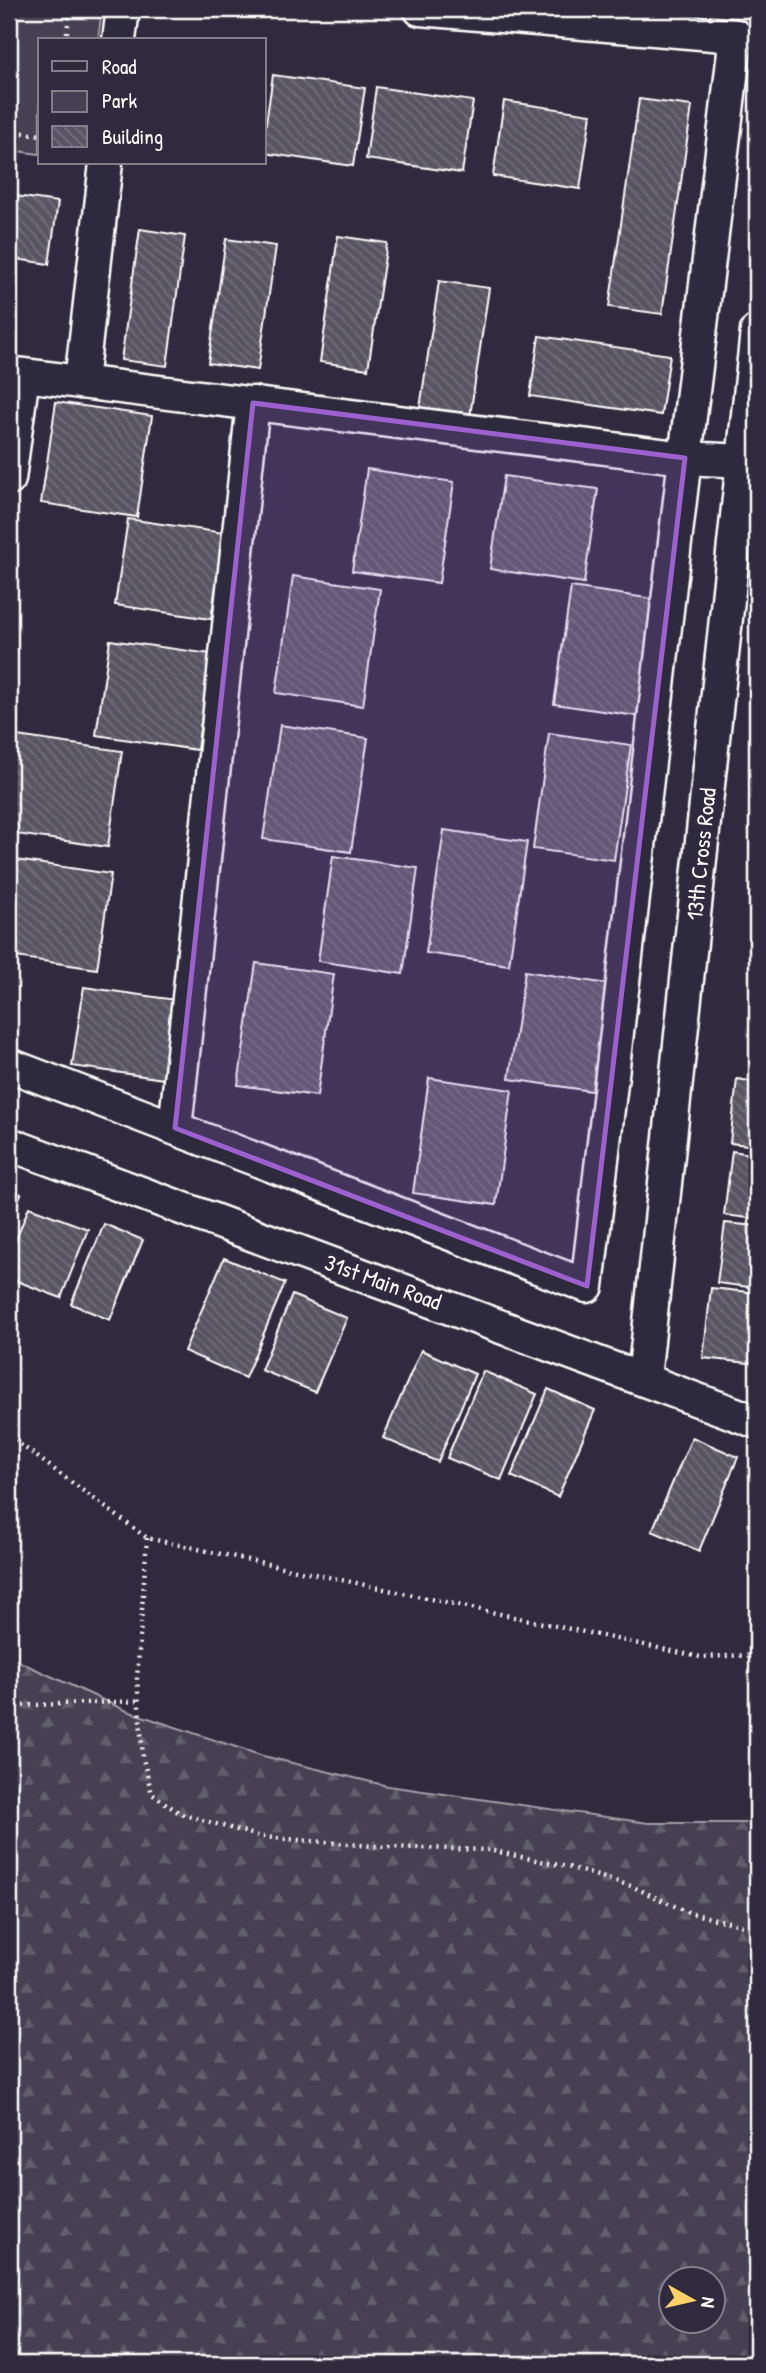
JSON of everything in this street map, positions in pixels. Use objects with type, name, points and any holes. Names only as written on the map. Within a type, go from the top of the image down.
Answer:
[{"type":"street","points":[[120,38],[123,9]]},
{"type":"street","points":[[9,1065],[587,1286],[736,36],[421,9]]},
{"type":"street","points":[[82,382],[106,164]]},
{"type":"street","name":"13th Cross Road","points":[[644,1378],[757,331]]},
{"type":"street","points":[[9,479],[16,374],[685,458],[743,461]]},
{"type":"street","points":[[175,1128],[253,403]]},
{"type":"street","name":"31st Main Road","points":[[9,1144],[757,1422]]},
{"type":"path","points":[[66,38],[69,9]]},
{"type":"path","points":[[9,131],[38,135]]},
{"type":"path","points":[[9,1436],[147,1538],[700,1657],[757,1655]]},
{"type":"path","points":[[147,1538],[137,1679],[143,1759],[152,1794],[181,1814],[262,1836],[386,1847],[489,1850],[568,1867],[631,1886],[690,1913],[757,1929]]},
{"type":"path","points":[[9,1706],[138,1701]]},
{"type":"highlighted area","points":[[253,403],[685,458],[587,1286],[175,1128]]},
{"type":"green space","points":[[9,9],[102,9],[98,38],[38,38],[38,154],[9,150]]},
{"type":"green space","points":[[9,1657],[127,1711],[263,1756],[388,1786],[648,1823],[757,1823],[757,2364],[9,2364]]},
{"type":"building","points":[[273,75],[365,88],[353,166],[266,153],[266,123]]},
{"type":"building","points":[[376,87],[473,101],[462,173],[366,159]]},
{"type":"building","points":[[639,99],[692,106],[662,314],[609,307]]},
{"type":"building","points":[[504,101],[591,114],[580,189],[493,176]]},
{"type":"building","points":[[9,195],[58,202],[49,264],[9,258]]},
{"type":"building","points":[[140,229],[185,236],[167,366],[121,360]]},
{"type":"building","points":[[338,236],[387,243],[368,369],[320,362]]},
{"type":"building","points":[[226,239],[276,246],[258,370],[208,363]]},
{"type":"building","points":[[439,281],[489,288],[470,416],[420,408]]},
{"type":"building","points":[[539,336],[670,355],[661,415],[530,396]]},
{"type":"building","points":[[56,402],[152,416],[137,517],[41,503]]},
{"type":"building","points":[[367,469],[454,482],[439,583],[352,571]]},
{"type":"building","points":[[504,476],[598,489],[584,583],[490,569]]},
{"type":"building","points":[[128,519],[224,533],[211,619],[115,605]]},
{"type":"building","points":[[293,576],[380,589],[363,706],[276,693]]},
{"type":"building","points":[[571,587],[654,599],[637,716],[554,704]]},
{"type":"building","points":[[110,640],[211,654],[197,750],[96,735]]},
{"type":"building","points":[[280,725],[368,738],[351,852],[263,839]]},
{"type":"building","points":[[549,733],[631,745],[614,860],[533,849]]},
{"type":"building","points":[[10,735],[122,751],[108,847],[9,833]]},
{"type":"building","points":[[444,830],[527,842],[509,965],[426,953]]},
{"type":"building","points":[[333,856],[418,868],[403,974],[318,961]]},
{"type":"building","points":[[9,859],[111,874],[97,969],[9,956]]},
{"type":"building","points":[[256,963],[334,974],[317,1096],[238,1085]]},
{"type":"building","points":[[525,971],[608,984],[592,1091],[509,1079]]},
{"type":"building","points":[[84,987],[176,1000],[164,1079],[72,1066]]},
{"type":"building","points":[[429,1078],[512,1090],[496,1205],[413,1193]]},
{"type":"building","points":[[737,1079],[757,1082],[757,1146],[730,1143]]},
{"type":"building","points":[[732,1151],[757,1155],[757,1219],[724,1215]]},
{"type":"building","points":[[9,1189],[21,1194],[9,1224]]},
{"type":"building","points":[[29,1207],[88,1229],[61,1298],[9,1278],[9,1257]]},
{"type":"building","points":[[725,1223],[757,1226],[757,1288],[717,1283]]},
{"type":"building","points":[[104,1224],[143,1240],[110,1320],[71,1304]]},
{"type":"building","points":[[224,1258],[285,1283],[245,1378],[184,1351]]},
{"type":"building","points":[[711,1288],[757,1293],[757,1364],[703,1358]]},
{"type":"building","points":[[292,1295],[347,1318],[315,1392],[261,1370]]},
{"type":"building","points":[[421,1350],[475,1374],[438,1462],[383,1438]]},
{"type":"building","points":[[483,1371],[537,1394],[501,1480],[447,1458]]},
{"type":"building","points":[[548,1389],[595,1410],[558,1497],[511,1476]]},
{"type":"building","points":[[692,1437],[738,1457],[699,1551],[652,1531]]}]
